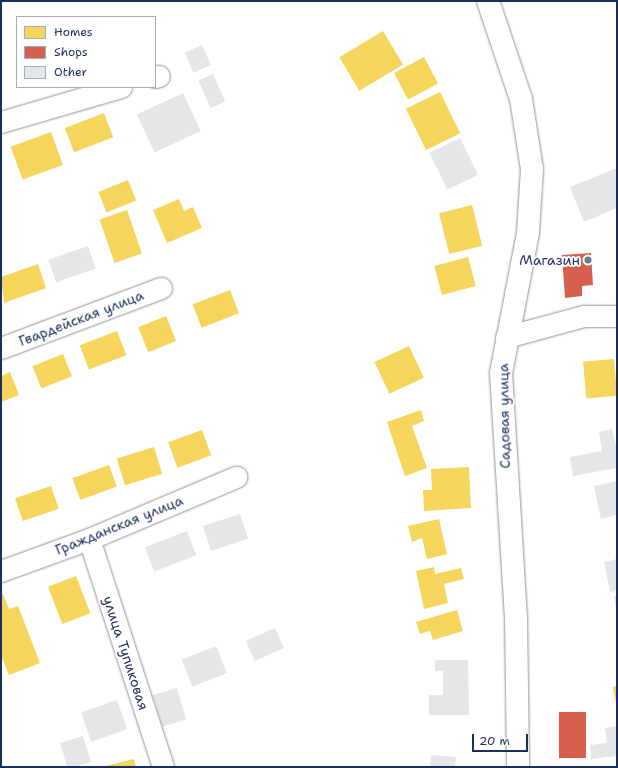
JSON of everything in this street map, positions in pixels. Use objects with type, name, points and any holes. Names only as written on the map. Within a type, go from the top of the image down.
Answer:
[{"type":"main road","name":"Садовая улица","points":[[488,1],[521,99],[532,169],[528,233],[506,337],[501,373],[516,617],[518,767]]},
{"type":"street","points":[[1,122],[118,88]]},
{"type":"street","name":"Гвардейская улица","points":[[1,348],[161,288]]},
{"type":"street","points":[[506,337],[584,316],[617,316]]},
{"type":"street","name":"Гражданская улица","points":[[1,571],[89,539],[236,477]]},
{"type":"street","name":"улица Тупиковая","points":[[89,539],[163,767]]},
{"type":"building: Homes","points":[[383,31],[403,64],[359,91],[339,57]]},
{"type":"building: Homes","points":[[424,57],[438,83],[408,99],[394,73]]},
{"type":"building: Homes","points":[[440,92],[460,133],[426,150],[406,109]]},
{"type":"building: Homes","points":[[104,113],[113,137],[74,152],[65,128]]},
{"type":"building: Homes","points":[[51,132],[63,165],[23,180],[11,147]]},
{"type":"building: Homes","points":[[128,180],[136,200],[107,212],[98,192]]},
{"type":"building: Homes","points":[[179,199],[184,211],[193,207],[202,228],[167,243],[153,210]]},
{"type":"building: Homes","points":[[472,205],[482,246],[449,254],[439,213]]},
{"type":"building: Homes","points":[[127,210],[142,253],[115,263],[100,219]]},
{"type":"building: Homes","points":[[468,257],[476,286],[442,295],[434,266]]},
{"type":"building: Homes","points":[[38,264],[46,288],[4,303],[1,277]]},
{"type":"building: Homes","points":[[230,290],[239,313],[202,328],[193,304]]},
{"type":"building: Homes","points":[[166,316],[176,341],[148,352],[138,327]]},
{"type":"building: Homes","points":[[117,331],[126,355],[89,370],[80,345]]},
{"type":"building: Homes","points":[[409,346],[424,378],[389,394],[375,362]]},
{"type":"building: Homes","points":[[63,354],[72,376],[41,389],[32,366]]},
{"type":"building: Homes","points":[[614,359],[617,396],[586,399],[583,362]]},
{"type":"building: Homes","points":[[10,372],[19,395],[1,402],[1,376]]},
{"type":"building: Homes","points":[[421,410],[424,421],[412,426],[427,468],[405,476],[387,422]]},
{"type":"building: Homes","points":[[202,430],[211,455],[177,468],[168,442]]},
{"type":"building: Homes","points":[[154,447],[162,474],[125,485],[117,458]]},
{"type":"building: Homes","points":[[109,465],[117,487],[80,500],[72,478]]},
{"type":"building: Homes","points":[[469,467],[471,508],[424,511],[423,490],[432,490],[431,469]]},
{"type":"building: Homes","points":[[51,486],[59,509],[23,521],[15,498]]},
{"type":"building: Homes","points":[[439,519],[447,554],[427,559],[422,538],[412,542],[408,526]]},
{"type":"building: Homes","points":[[434,567],[435,574],[461,568],[464,579],[444,584],[448,603],[424,609],[416,571]]},
{"type":"building: Homes","points":[[76,576],[90,613],[62,624],[48,587]]},
{"type":"building: Homes","points":[[1,594],[3,594],[9,609],[18,606],[40,663],[9,675],[1,655]]},
{"type":"building: Homes","points":[[457,610],[463,631],[433,640],[430,631],[420,634],[416,622]]},
{"type":"building: Homes","points":[[617,686],[617,705],[616,705],[613,687]]},
{"type":"building: Homes","points":[[134,759],[136,767],[105,767],[105,766]]},
{"type":"building: Shops","points":[[591,253],[593,285],[582,286],[582,296],[565,298],[562,255]]},
{"type":"building: Shops","points":[[559,712],[586,712],[586,758],[559,758]]},
{"type":"building: Other","points":[[202,45],[211,65],[194,73],[185,53]]},
{"type":"building: Other","points":[[213,74],[225,101],[211,108],[198,81]]},
{"type":"building: Other","points":[[183,93],[201,131],[155,153],[137,115]]},
{"type":"building: Other","points":[[460,138],[478,175],[447,190],[429,153]]},
{"type":"building: Other","points":[[617,168],[617,208],[584,222],[570,187]]},
{"type":"building: Other","points":[[88,246],[96,269],[56,282],[48,260]]},
{"type":"building: Other","points":[[612,429],[617,450],[617,468],[573,476],[570,457],[602,451],[599,432]]},
{"type":"building: Other","points":[[617,481],[617,515],[601,519],[594,486]]},
{"type":"building: Other","points":[[240,514],[248,539],[211,551],[203,526]]},
{"type":"building: Other","points":[[187,531],[196,555],[154,571],[145,547]]},
{"type":"building: Other","points":[[617,559],[617,591],[610,592],[604,562]]},
{"type":"building: Other","points":[[614,596],[617,596],[617,610],[616,610]]},
{"type":"building: Other","points":[[275,628],[284,648],[255,661],[246,641]]},
{"type":"building: Other","points":[[216,646],[227,673],[193,687],[182,660]]},
{"type":"building: Other","points":[[435,660],[468,660],[469,715],[429,715],[429,695],[443,695],[443,671],[435,671]]},
{"type":"building: Other","points":[[177,688],[186,720],[162,727],[153,695]]},
{"type":"building: Other","points":[[117,700],[127,729],[91,742],[81,712]]},
{"type":"building: Other","points":[[617,726],[617,756],[591,759],[590,745],[607,743],[605,728]]},
{"type":"building: Other","points":[[83,736],[91,762],[74,767],[67,767],[60,743]]},
{"type":"building: Other","points":[[431,755],[456,757],[455,767],[430,767]]},
{"type":"place","name":"Магазин","points":[[588,260]]}]
